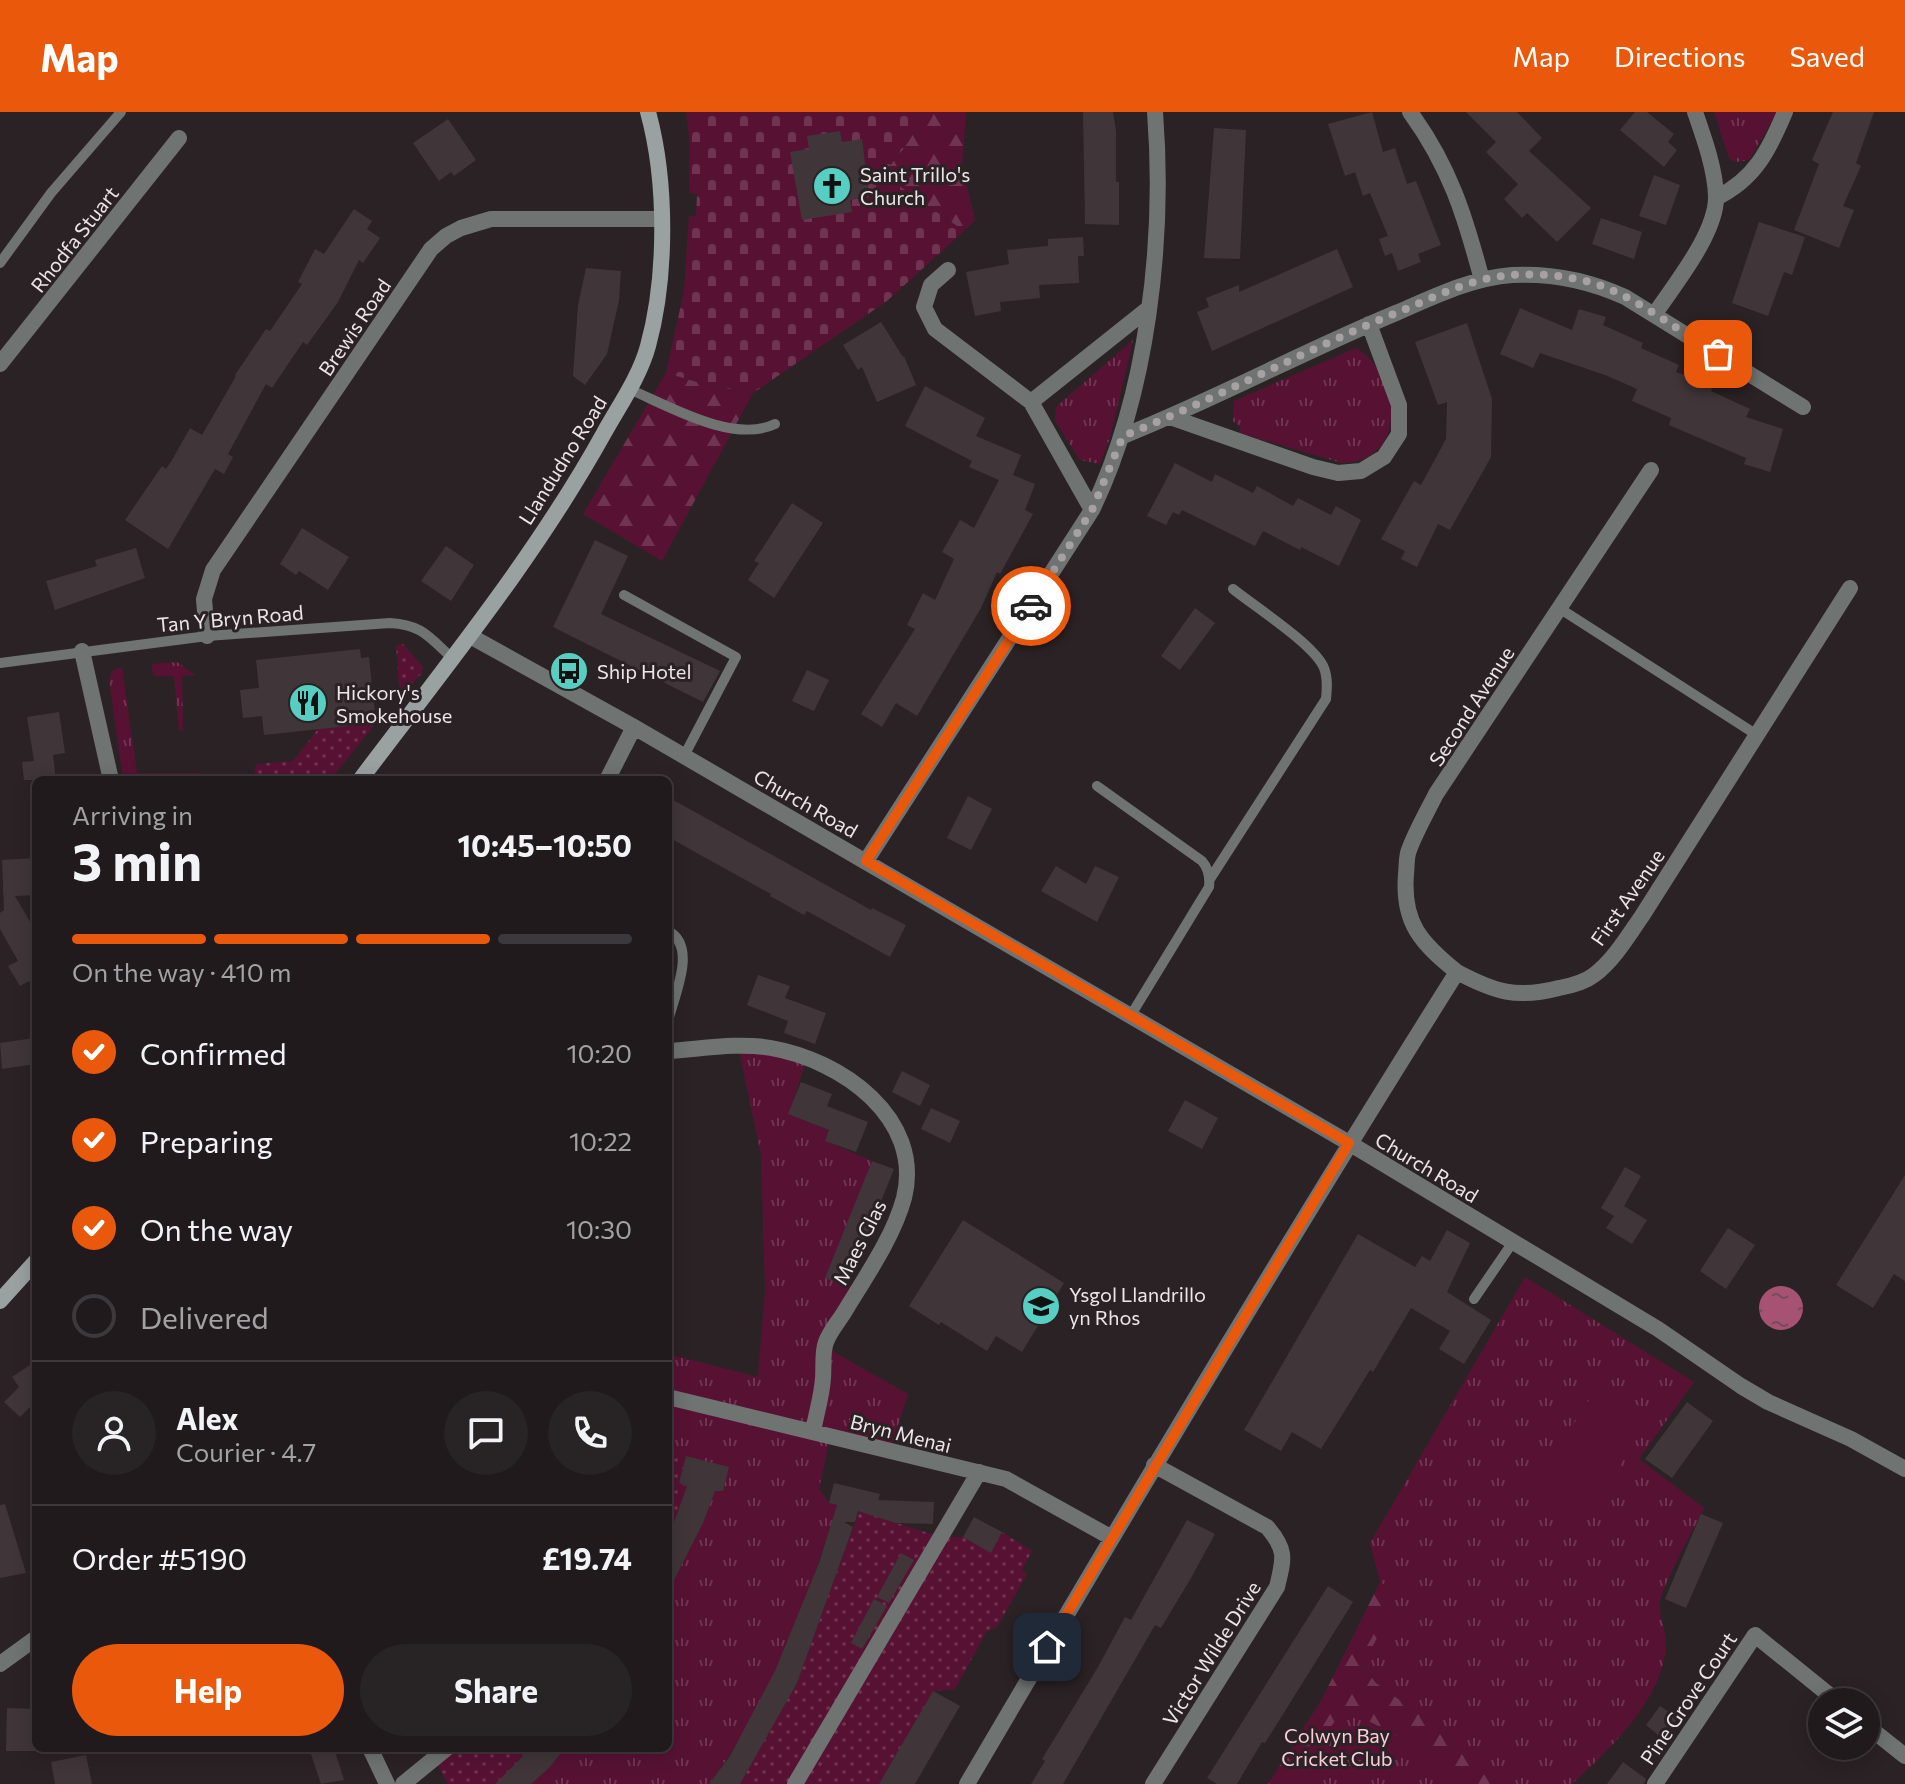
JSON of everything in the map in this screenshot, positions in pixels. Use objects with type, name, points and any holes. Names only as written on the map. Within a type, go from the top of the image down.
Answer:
[{"type":"main road","name":"Llandudno Road","points":[[363,776],[470,636],[583,472],[629,389],[647,349],[656,308],[662,219],[659,154],[648,112]]},
{"type":"main road","points":[[0,1301],[32,1265]]},
{"type":"street","points":[[866,861],[1092,510],[1123,436],[1149,308],[1158,182],[1155,112]]},
{"type":"street","points":[[1410,112],[1443,165],[1462,207],[1482,280]]},
{"type":"street","points":[[1654,315],[1693,256],[1709,225],[1716,198],[1707,148],[1695,112]]},
{"type":"street","points":[[1716,198],[1737,188],[1754,170],[1774,138],[1785,112]]},
{"type":"street","name":"Rhodfa Stuart","points":[[0,364],[179,138]]},
{"type":"street","name":"Brewis Road","points":[[207,636],[204,599],[213,570],[431,249],[461,228],[491,219],[662,219]]},
{"type":"street","points":[[948,270],[931,285],[924,307],[935,329],[1031,402],[1092,510]]},
{"type":"street","points":[[1123,436],[1452,289],[1511,275],[1570,279],[1600,286],[1654,315],[1803,407]]},
{"type":"street","points":[[1031,402],[1149,308]]},
{"type":"street","points":[[1170,417],[1313,467],[1338,473],[1361,471],[1384,457],[1399,434],[1399,405],[1369,324]]},
{"type":"street","name":"Second Avenue","points":[[1457,972],[1416,933],[1407,913],[1405,883],[1408,851],[1436,794],[1651,470]]},
{"type":"street","name":"First Avenue","points":[[1457,972],[1486,987],[1513,995],[1538,994],[1593,976],[1642,916],[1850,588]]},
{"type":"street","name":"Church Road","points":[[470,636],[634,727],[1349,1143],[1658,1329],[1768,1402],[1851,1439],[1905,1469]]},
{"type":"street","points":[[82,651],[110,776]]},
{"type":"street","points":[[609,776],[634,727]]},
{"type":"street","points":[[967,1784],[1154,1465],[1349,1143],[1457,972]]},
{"type":"street","name":"Maes Glas","points":[[672,1051],[738,1046],[770,1048],[807,1058],[845,1076],[867,1091],[903,1143],[909,1172],[904,1198],[896,1221],[872,1266],[825,1344],[823,1381],[813,1432]]},
{"type":"street","name":"Bryn Menai","points":[[672,1398],[1006,1479],[1112,1538]]},
{"type":"street","name":"Victor Wilde Drive","points":[[1153,1784],[1277,1587],[1283,1562],[1280,1542],[1267,1527],[1154,1465]]},
{"type":"street","points":[[795,1784],[979,1472]]},
{"type":"street","name":"Pine Grove Court","points":[[1655,1784],[1755,1635],[1821,1688]]},
{"type":"street","points":[[0,1664],[32,1641]]},
{"type":"street","points":[[1880,1736],[1905,1756]]},
{"type":"street","points":[[372,1752],[387,1784]]},
{"type":"street","points":[[403,1784],[442,1752]]},
{"type":"lane","points":[[0,263],[51,193],[121,112]]},
{"type":"lane","points":[[629,389],[738,431],[762,430],[775,424]]},
{"type":"lane","points":[[1210,879],[1326,699],[1323,666],[1312,651],[1233,589]]},
{"type":"lane","points":[[624,595],[736,657],[684,756]]},
{"type":"lane","points":[[1559,608],[1757,735]]},
{"type":"lane","name":"Tan Y Bryn Road","points":[[0,663],[207,636],[390,623],[410,624],[422,630],[452,658]]},
{"type":"lane","points":[[1097,786],[1202,861],[1210,879],[1209,887],[1131,1015]]},
{"type":"lane","points":[[672,933],[682,946],[684,959],[672,1006]]},
{"type":"lane","points":[[1474,1299],[1513,1242]]},
{"type":"green space","points":[[686,112],[920,112],[912,136],[882,174],[964,231],[887,301],[753,393],[666,373],[684,291],[689,216],[696,216],[697,194],[689,193],[690,145]]},
{"type":"green space","points":[[920,112],[966,112],[962,167],[975,220],[964,231],[882,174],[912,136]]},
{"type":"green space","points":[[1714,112],[1777,112],[1749,160],[1736,162],[1729,158]]},
{"type":"green space","points":[[1133,340],[1110,438],[1100,464],[1080,460],[1055,421],[1056,407]]},
{"type":"green space","points":[[1356,348],[1371,360],[1382,377],[1389,395],[1391,414],[1388,433],[1379,448],[1364,459],[1342,463],[1239,433],[1241,427],[1233,421],[1234,401]]},
{"type":"green space","points":[[666,373],[753,393],[662,561],[583,514]]},
{"type":"green space","points":[[402,643],[423,667],[422,673],[405,691],[399,687],[396,646]]},
{"type":"green space","points":[[177,662],[195,675],[182,676],[183,731],[179,731],[174,676],[153,676],[152,664]]},
{"type":"green space","points":[[122,667],[137,773],[202,773],[202,776],[122,776],[109,679],[112,671]]},
{"type":"green space","points":[[376,723],[333,776],[254,776],[256,764],[293,761],[318,729]]},
{"type":"green space","points":[[738,1046],[807,1058],[789,1114],[829,1130],[826,1141],[872,1161],[826,1278],[859,1288],[825,1344],[908,1394],[890,1451],[830,1437],[819,1489],[829,1503],[837,1505],[813,1578],[769,1686],[731,1753],[709,1784],[531,1784],[562,1752],[672,1752],[672,1584],[703,1523],[715,1491],[723,1491],[728,1467],[672,1453],[672,1355],[758,1377],[765,1291],[761,1155]]},
{"type":"green space","points":[[1525,1277],[1694,1382],[1639,1459],[1704,1508],[1661,1597],[1666,1639],[1663,1665],[1645,1704],[1632,1722],[1572,1784],[1494,1784],[1423,1717],[1376,1683],[1362,1665],[1391,1612],[1397,1593],[1380,1582],[1370,1543]]},
{"type":"green space","points":[[1601,1381],[1652,1415],[1586,1519],[1534,1486]]},
{"type":"green space","points":[[672,1453],[686,1456],[679,1483],[687,1486],[672,1528]]},
{"type":"green space","points":[[859,1511],[941,1537],[963,1537],[990,1552],[1002,1532],[1032,1551],[1022,1570],[1027,1574],[997,1627],[987,1631],[955,1689],[933,1691],[879,1784],[740,1784],[797,1683]]},
{"type":"green space","points":[[1380,1582],[1397,1593],[1391,1612],[1362,1666],[1376,1683],[1423,1717],[1494,1784],[1458,1784],[1411,1743],[1355,1714],[1335,1721],[1306,1763],[1302,1784],[1268,1784],[1321,1701]]},
{"type":"green space","name":"Colwyn Bay Cricket Club","points":[[1321,1701],[1355,1714],[1411,1743],[1458,1784],[1268,1784]]},
{"type":"green space","points":[[430,1752],[527,1752],[495,1784],[448,1784]]},
{"type":"water","points":[[1781,1286],[1796,1293],[1803,1308],[1796,1323],[1781,1330],[1766,1323],[1759,1308],[1766,1293]]},
{"type":"building","points":[[1083,112],[1113,112],[1119,225],[1085,224]]},
{"type":"building","points":[[1372,112],[1383,152],[1395,148],[1407,184],[1416,181],[1441,245],[1418,254],[1421,262],[1398,271],[1392,253],[1385,256],[1379,239],[1388,236],[1370,193],[1363,196],[1355,172],[1345,176],[1328,124]]},
{"type":"building","points":[[1466,112],[1517,112],[1542,138],[1529,151],[1591,208],[1557,242],[1527,213],[1522,218],[1504,199],[1518,184],[1486,152],[1496,142]]},
{"type":"building","points":[[1635,112],[1647,112],[1674,134],[1668,142],[1677,150],[1664,167],[1620,130]]},
{"type":"building","points":[[1833,112],[1874,112],[1856,163],[1861,166],[1843,206],[1854,210],[1839,248],[1794,230],[1819,164],[1812,160]]},
{"type":"building","points":[[448,119],[476,160],[454,176],[451,172],[439,181],[413,143]]},
{"type":"building","points":[[1214,128],[1246,130],[1240,259],[1204,258]]},
{"type":"building","name":"Saint Trillo's Church","points":[[840,131],[842,142],[862,139],[869,197],[850,200],[852,212],[802,220],[790,152],[809,149],[807,136]]},
{"type":"building","points":[[1654,175],[1680,185],[1666,225],[1639,216]]},
{"type":"building","points":[[354,209],[372,221],[367,229],[380,238],[363,263],[359,260],[338,302],[307,345],[303,342],[272,388],[266,384],[228,454],[233,457],[224,474],[215,469],[168,549],[125,520],[162,466],[166,469],[190,428],[202,435],[235,375],[302,284],[298,282],[315,249],[324,254]]},
{"type":"building","points":[[1601,218],[1642,232],[1634,259],[1592,244]]},
{"type":"building","points":[[1759,222],[1805,237],[1792,275],[1784,272],[1768,316],[1732,303]]},
{"type":"building","points":[[1083,237],[1084,256],[1078,256],[1079,283],[1039,285],[1040,298],[1000,302],[1001,311],[975,316],[966,272],[1009,264],[1007,250],[1048,246],[1048,239]]},
{"type":"building","points":[[1337,249],[1353,287],[1212,351],[1197,312],[1209,307],[1206,298],[1239,285],[1239,292]]},
{"type":"building","points":[[586,268],[621,271],[619,300],[607,354],[585,385],[573,376],[578,305]]},
{"type":"building","points":[[1520,308],[1572,330],[1579,309],[1606,317],[1603,325],[1643,343],[1641,348],[1679,365],[1676,372],[1713,385],[1711,391],[1750,409],[1746,417],[1783,429],[1770,472],[1744,464],[1746,458],[1669,425],[1671,418],[1632,401],[1637,389],[1605,375],[1540,353],[1533,368],[1500,354]]},
{"type":"building","points":[[881,322],[904,356],[916,385],[877,402],[862,367],[858,370],[843,345]]},
{"type":"building","points":[[1467,323],[1492,399],[1491,457],[1450,530],[1438,524],[1417,567],[1401,559],[1405,551],[1381,539],[1414,481],[1421,485],[1446,439],[1447,402],[1438,405],[1415,342]]},
{"type":"building","points":[[925,386],[985,418],[976,436],[1021,455],[1013,475],[1035,484],[1025,510],[1033,514],[917,716],[896,703],[882,727],[861,714],[915,629],[907,625],[923,593],[935,600],[954,559],[942,552],[960,520],[974,528],[999,480],[969,467],[972,461],[905,426]]},
{"type":"building","points":[[1175,463],[1212,482],[1215,474],[1253,493],[1257,486],[1293,506],[1298,498],[1331,515],[1336,506],[1361,520],[1339,566],[1263,531],[1255,546],[1182,510],[1179,515],[1173,512],[1166,525],[1147,516]]},
{"type":"building","points":[[792,503],[823,523],[774,598],[748,580],[759,563],[754,561]]},
{"type":"building","points":[[302,528],[349,557],[328,590],[299,571],[296,575],[280,564]]},
{"type":"building","points":[[595,540],[628,556],[601,614],[720,671],[703,702],[553,627]]},
{"type":"building","points":[[446,546],[474,565],[451,601],[421,581]]},
{"type":"building","points":[[136,548],[145,578],[55,610],[46,581],[97,566],[95,560]]},
{"type":"building","points":[[1195,608],[1215,623],[1180,670],[1161,656]]},
{"type":"building","name":"Hickory's Smokehouse","points":[[360,649],[361,658],[369,657],[376,723],[264,735],[262,716],[243,718],[240,690],[259,688],[256,660]]},
{"type":"building","points":[[807,670],[829,680],[814,711],[792,701]]},
{"type":"building","points":[[59,712],[65,753],[53,755],[56,776],[32,776],[32,780],[24,780],[22,762],[34,761],[27,717]]},
{"type":"building","points":[[968,796],[992,809],[971,850],[947,838]]},
{"type":"building","points":[[672,799],[871,910],[906,925],[890,957],[807,911],[804,915],[672,839]]},
{"type":"building","points":[[32,858],[32,895],[15,896],[32,925],[32,987],[29,981],[20,986],[8,966],[18,961],[0,929],[0,913],[4,910],[2,860]]},
{"type":"building","points":[[1056,866],[1086,884],[1095,866],[1119,877],[1097,922],[1041,891]]},
{"type":"building","points":[[758,975],[790,986],[785,998],[826,1013],[815,1044],[784,1033],[788,1021],[747,1005]]},
{"type":"building","points":[[32,1038],[32,1065],[2,1069],[0,1043]]},
{"type":"building","points":[[902,1071],[930,1085],[920,1106],[892,1092]]},
{"type":"building","points":[[801,1082],[832,1094],[827,1106],[868,1122],[856,1152],[825,1141],[829,1130],[788,1114]]},
{"type":"building","points":[[1185,1100],[1218,1118],[1202,1149],[1168,1131]]},
{"type":"building","points":[[931,1108],[960,1121],[950,1143],[921,1129]]},
{"type":"building","points":[[872,1161],[894,1169],[847,1286],[825,1278]]},
{"type":"building","points":[[1625,1167],[1641,1176],[1624,1206],[1647,1220],[1632,1244],[1606,1228],[1614,1216],[1601,1208]]},
{"type":"building","points":[[1905,1175],[1905,1281],[1894,1274],[1873,1308],[1836,1285]]},
{"type":"building","points":[[963,1220],[1064,1283],[1022,1352],[996,1336],[987,1351],[909,1306]]},
{"type":"building","points":[[1728,1228],[1755,1245],[1726,1289],[1700,1271]]},
{"type":"building","points":[[1447,1230],[1470,1243],[1447,1292],[1491,1320],[1464,1364],[1439,1349],[1450,1331],[1411,1308],[1373,1372],[1370,1370],[1321,1449],[1292,1432],[1281,1451],[1244,1430],[1358,1234],[1415,1267],[1422,1256],[1430,1261]]},
{"type":"building","points":[[32,1364],[32,1405],[20,1417],[4,1402],[19,1387],[12,1377]]},
{"type":"building","points":[[1687,1402],[1713,1421],[1672,1478],[1645,1459]]},
{"type":"building","points":[[686,1456],[729,1467],[723,1491],[715,1491],[703,1523],[672,1584],[672,1528],[687,1486],[679,1483]]},
{"type":"building","points":[[834,1483],[880,1494],[878,1500],[934,1502],[933,1524],[896,1523],[858,1511],[855,1522],[844,1522],[853,1527],[797,1683],[740,1784],[709,1784],[730,1756],[775,1671],[819,1563],[837,1505],[829,1503]]},
{"type":"building","points":[[5,1504],[26,1573],[0,1578],[0,1505]]},
{"type":"building","points":[[1701,1514],[1723,1523],[1686,1608],[1665,1599]]},
{"type":"building","points":[[974,1517],[1002,1532],[991,1553],[963,1537]]},
{"type":"building","points":[[1187,1520],[1215,1534],[1191,1578],[1161,1628],[1155,1625],[1063,1784],[1031,1784],[1045,1761],[1042,1759],[1125,1617],[1131,1620]]},
{"type":"building","points":[[901,1553],[914,1560],[889,1603],[877,1597]]},
{"type":"building","points":[[1328,1586],[1353,1602],[1237,1784],[1217,1784],[1207,1778]]},
{"type":"building","points":[[874,1599],[887,1606],[862,1649],[851,1643]]},
{"type":"building","points":[[933,1691],[960,1706],[915,1784],[879,1784]]},
{"type":"building","points":[[1660,1706],[1678,1718],[1662,1738],[1646,1725]]},
{"type":"building","points":[[7,1708],[32,1709],[32,1751],[6,1751]]},
{"type":"building","points":[[335,1752],[344,1780],[321,1784],[311,1754]]},
{"type":"building","points":[[527,1752],[562,1752],[531,1784],[495,1784]]},
{"type":"building","points":[[86,1755],[92,1784],[55,1784],[51,1762]]},
{"type":"building","points":[[1623,1762],[1646,1779],[1644,1784],[1607,1784]]},
{"type":"way so far","points":[[1031,606],[1092,510],[1123,436],[1452,289],[1511,275],[1570,279],[1600,286],[1625,297],[1718,354]]},
{"type":"place","name":"Saint Trillo's Church","points":[[832,186]]},
{"type":"place","name":"Ship Hotel","points":[[569,671]]},
{"type":"place","name":"Hickory's Smokehouse","points":[[308,703]]},
{"type":"place","name":"Ysgol Llandrillo yn Rhos","points":[[1041,1306]]},
{"type":"route","points":[[1031,606],[866,861],[1349,1143],[1047,1647]]}]
